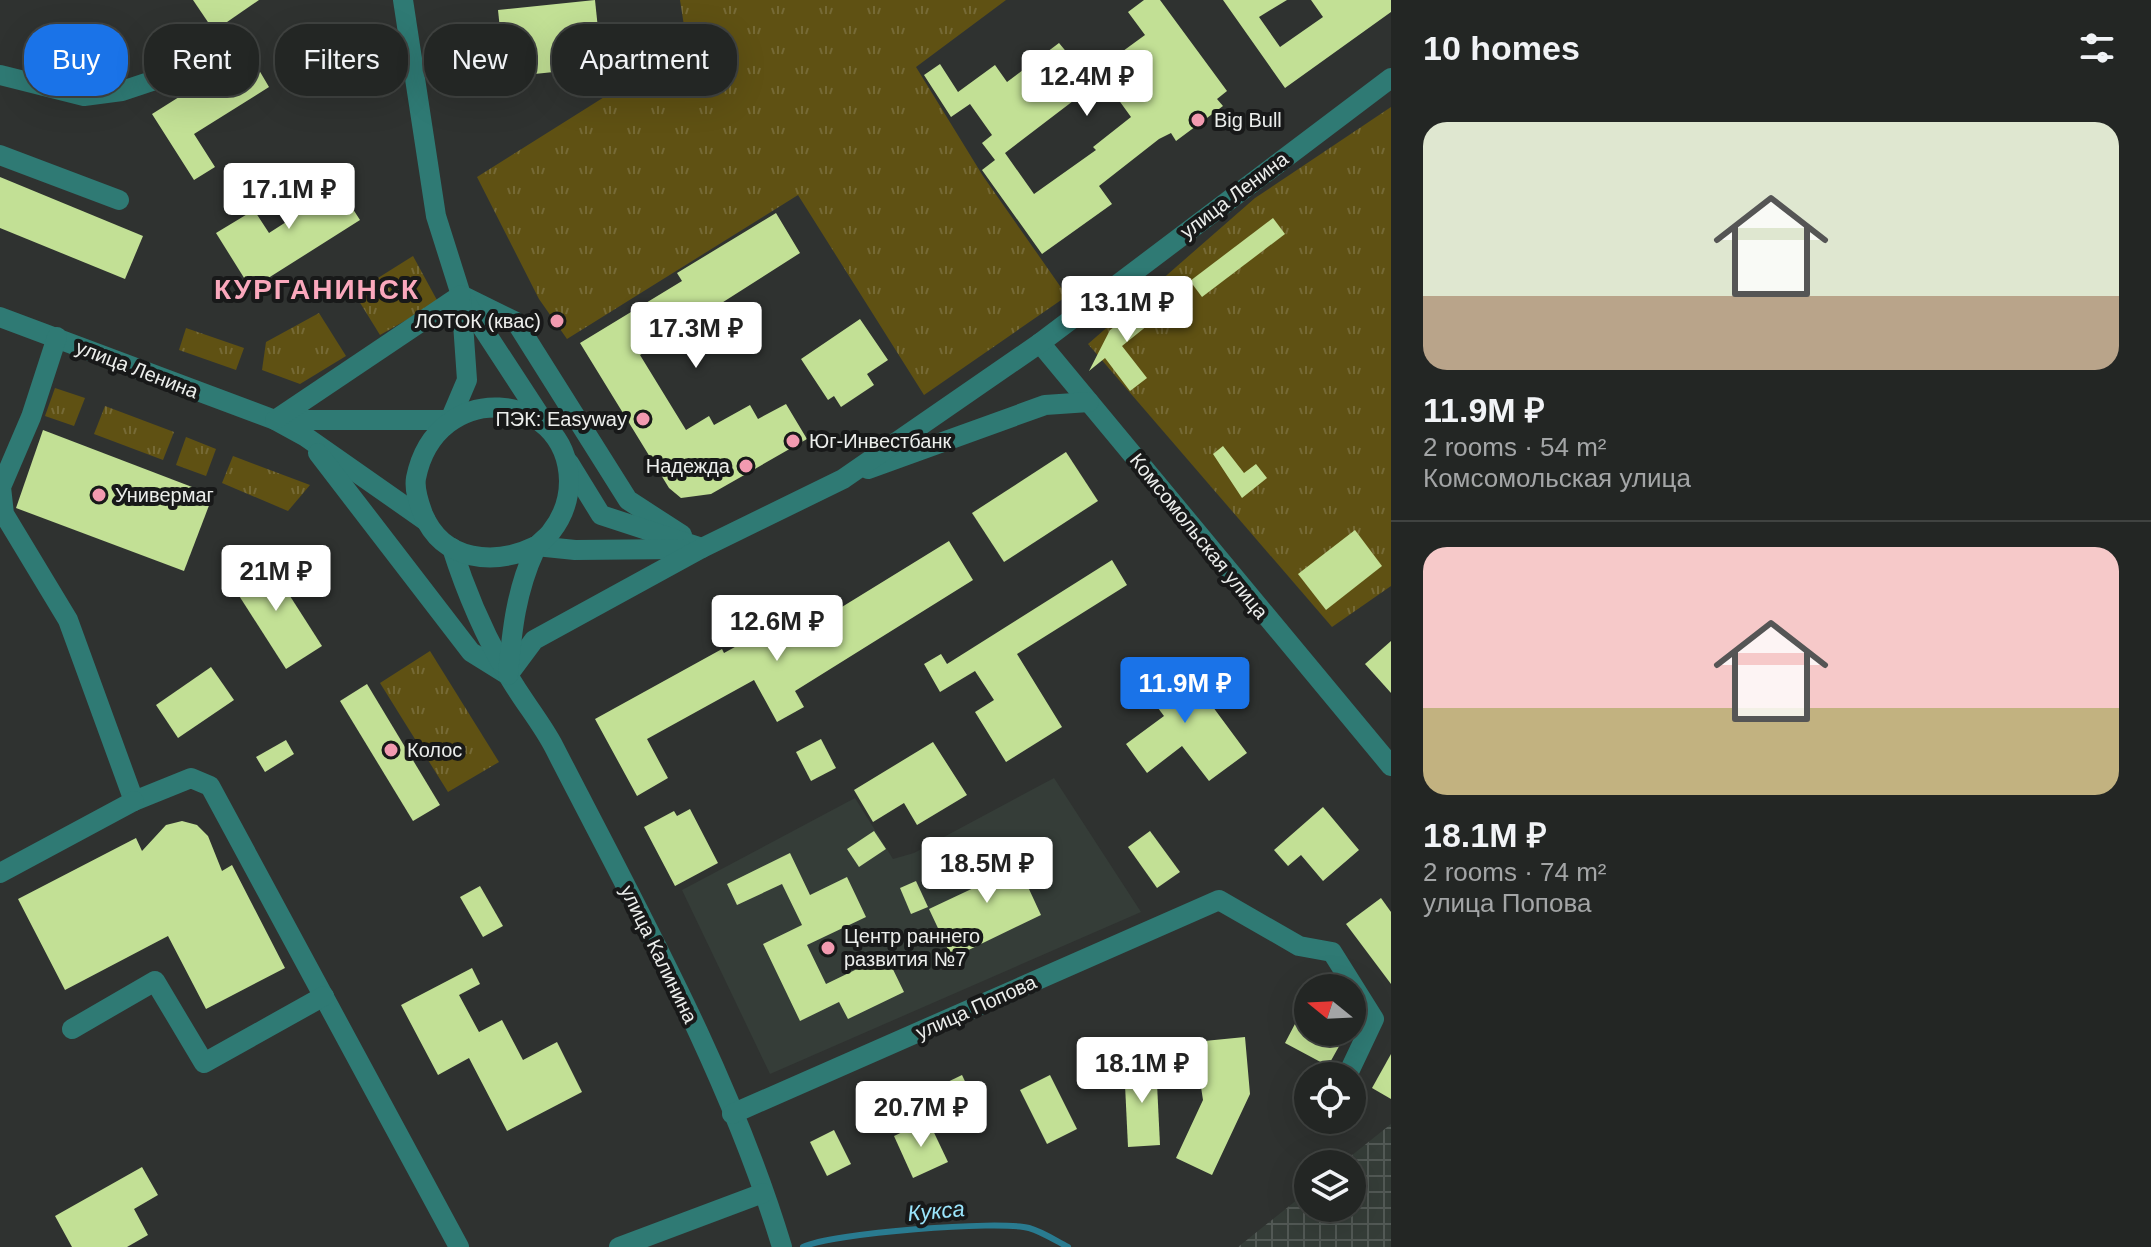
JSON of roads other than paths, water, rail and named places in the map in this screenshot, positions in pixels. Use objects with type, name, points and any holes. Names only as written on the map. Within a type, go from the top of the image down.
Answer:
[{"type":"street","points":[[403,0],[436,216],[461,295],[467,380],[450,420],[431,438],[420,460],[415,485],[426,522],[452,548],[473,557],[494,560],[516,556],[536,546],[550,533],[567,500],[566,462],[559,445],[546,429],[529,416],[510,409],[489,407],[450,420]]},
{"type":"street","points":[[0,75],[84,96],[122,91],[144,84]]},
{"type":"street","name":"улица Ленина","points":[[843,479],[1040,343],[1391,78]]},
{"type":"street","points":[[0,155],[119,200]]},
{"type":"street","points":[[275,420],[461,295]]},
{"type":"street","points":[[461,295],[601,515],[702,548]]},
{"type":"street","points":[[461,295],[516,322],[628,500],[702,548]]},
{"type":"street","name":"улица Ленина","points":[[0,317],[275,420],[306,437],[426,522]]},
{"type":"street","points":[[57,337],[31,417],[1,487],[4,514],[68,620],[134,801]]},
{"type":"street","name":"Комсомольская улица","points":[[1040,343],[1391,766]]},
{"type":"street","name":"улица Ленина","points":[[508,675],[534,640],[702,548],[843,479],[1045,405],[1089,402]]},
{"type":"street","name":"улица Ленина","points":[[275,420],[450,420]]},
{"type":"street","name":"улица Калинина","points":[[306,437],[471,652],[508,675]]},
{"type":"street","points":[[508,675],[515,602],[536,546]]},
{"type":"street","name":"улица Ленина","points":[[536,546],[575,550],[702,548]]},
{"type":"street","name":"улица Калинина","points":[[452,548],[464,583],[508,675],[551,742],[670,970],[732,1114],[781,1242]]},
{"type":"street","points":[[0,873],[134,801],[191,778],[210,786],[459,1247]]},
{"type":"street","name":"улица Попова","points":[[732,1114],[1219,900],[1299,946],[1332,952],[1374,1019],[1354,1062]]},
{"type":"street","points":[[72,1029],[155,981],[204,1063],[324,996]]},
{"type":"street","points":[[619,1247],[763,1193]]},
{"type":"waterway","name":"Кукса","points":[[803,1247],[879,1233],[985,1226],[1029,1228],[1068,1247]]},
{"type":"place","name":"Big Bull","points":[[1198,120]]},
{"type":"place","name":"ЛОТОК (квас)","points":[[557,321]]},
{"type":"place","name":"ПЭК: Easyway","points":[[643,419]]},
{"type":"place","name":"Юг-Инвестбанк","points":[[793,441]]},
{"type":"place","name":"Надежда","points":[[746,466]]},
{"type":"place","name":"Универмаг","points":[[99,495]]},
{"type":"place","name":"Колос","points":[[391,750]]},
{"type":"place","name":"Центр раннего развития №7","points":[[828,948]]},
{"type":"district","name":"КУРГАНИНСК","points":[[317,289]]}]
